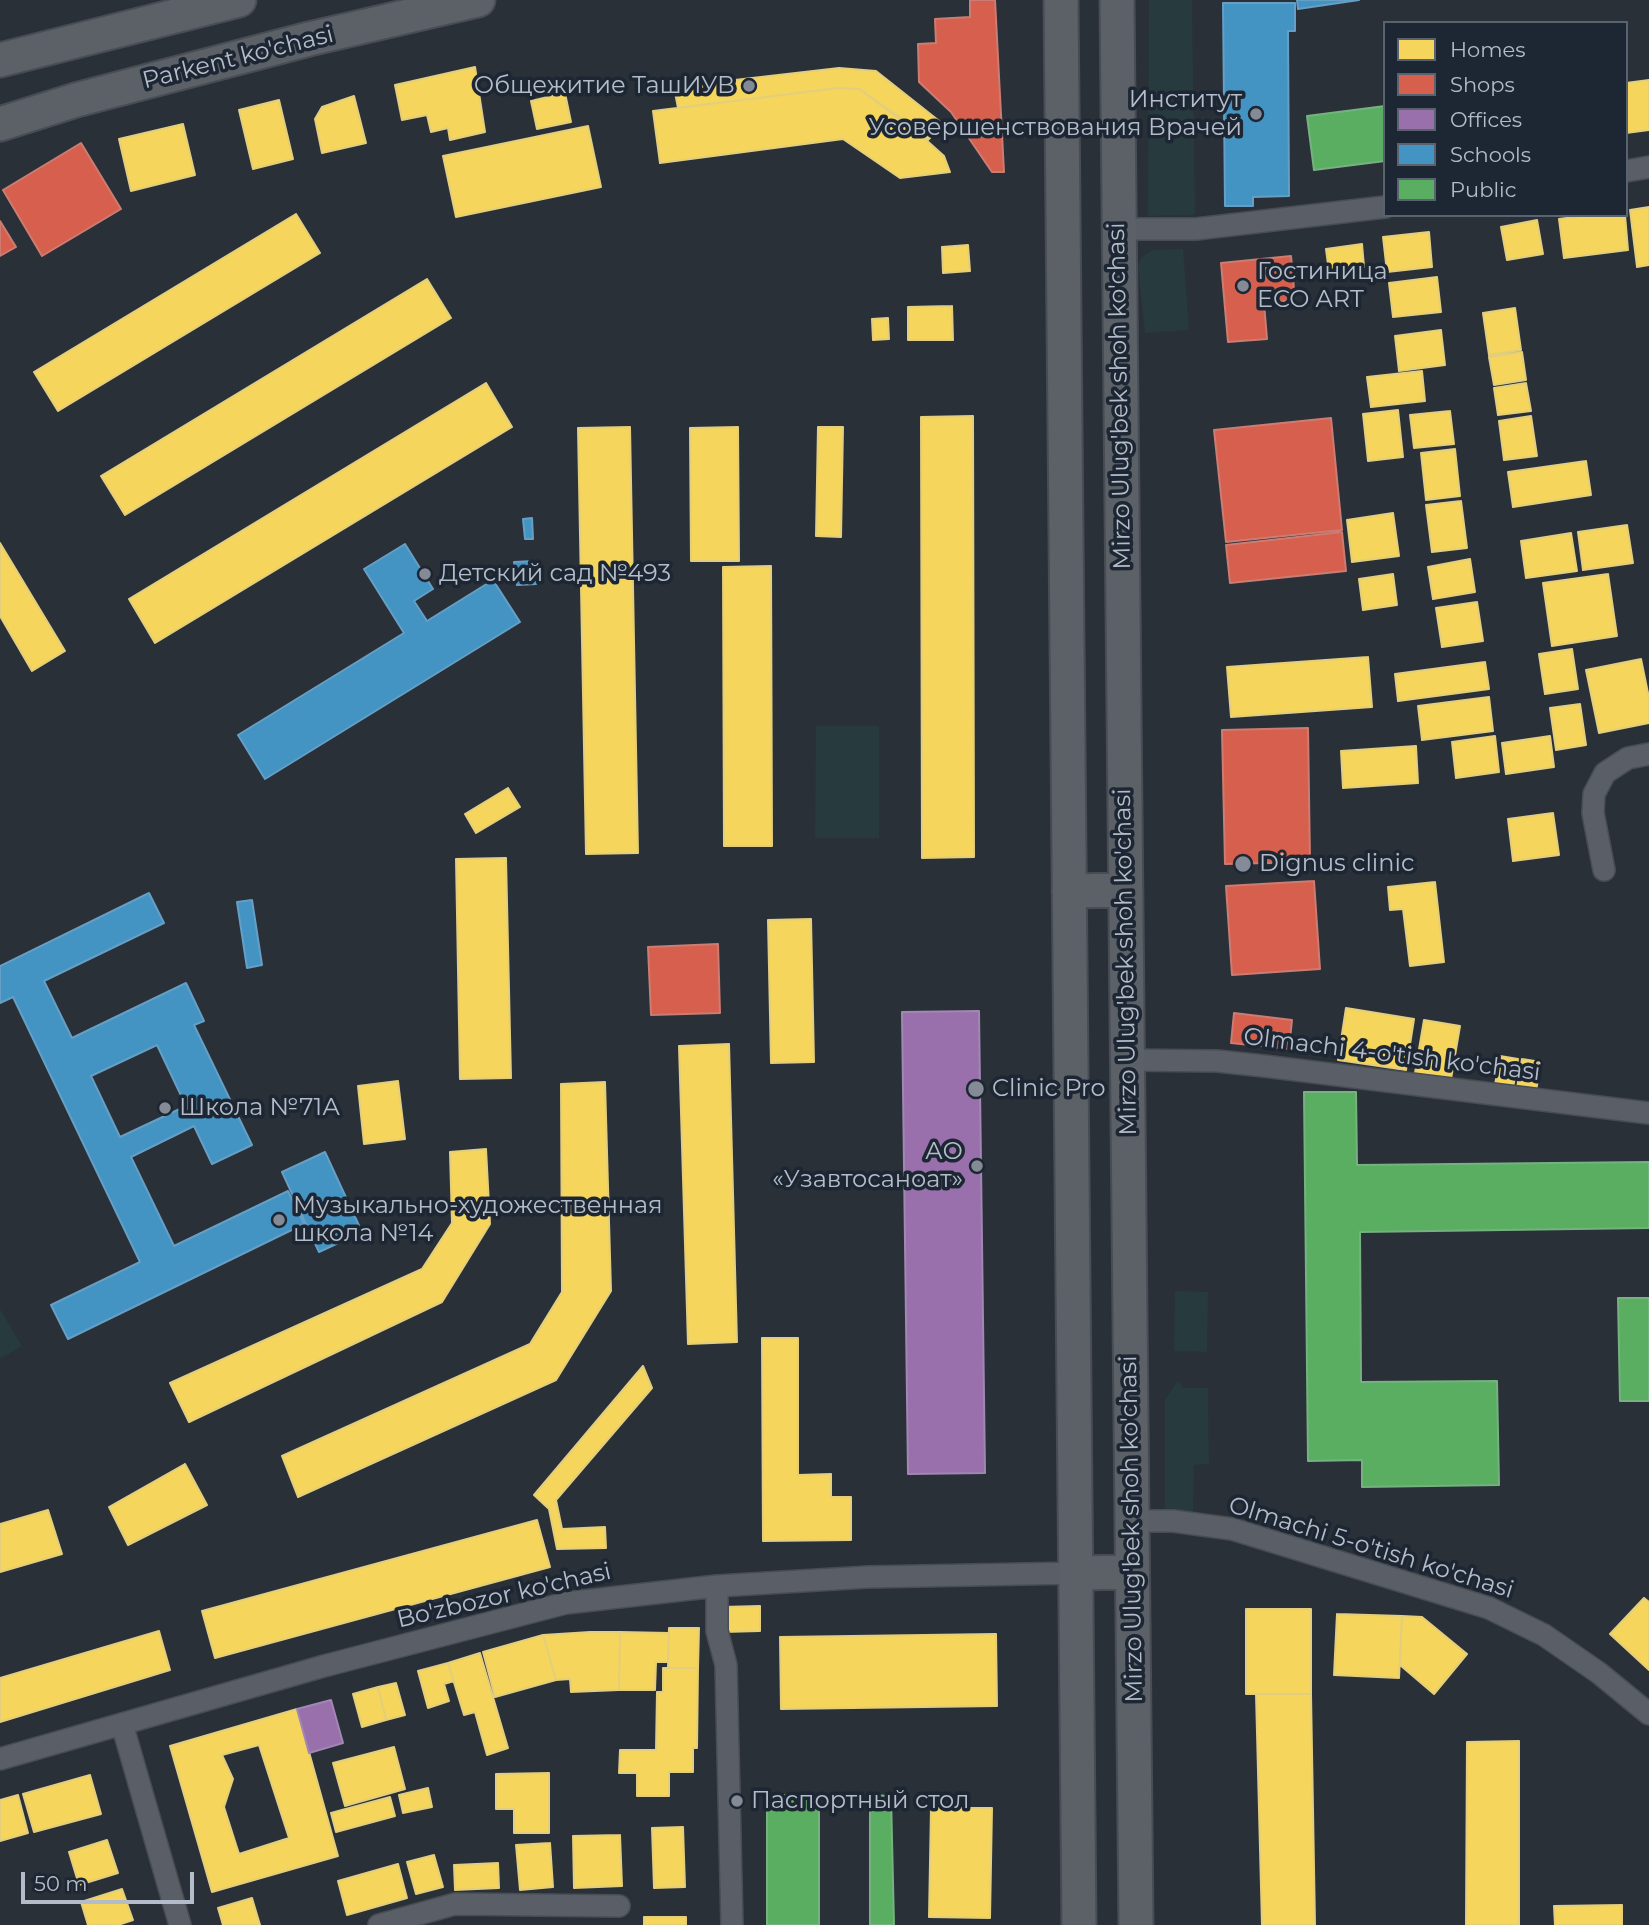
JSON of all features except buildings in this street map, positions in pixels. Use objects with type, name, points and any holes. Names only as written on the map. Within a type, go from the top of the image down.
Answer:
[{"type":"main road","points":[[0,60],[239,0]]},
{"type":"main road","name":"Parkent ko'chasi","points":[[0,124],[76,100],[193,69],[478,0]]},
{"type":"main road","name":"Mirzo Ulug'bek shoh ko'chasi","points":[[1117,0],[1136,1925]]},
{"type":"main road","points":[[1059,7],[1079,1925]]},
{"type":"main road","points":[[1069,891],[1125,890]]},
{"type":"main road","points":[[1076,1573],[1132,1572]]},
{"type":"street","points":[[1628,171],[1649,167]]},
{"type":"street","points":[[1119,229],[1196,229],[1383,207]]},
{"type":"street","points":[[1604,870],[1594,813],[1594,794],[1605,773],[1628,758],[1649,754]]},
{"type":"street","name":"Olmachi 4-o'tish ko'chasi","points":[[1127,1060],[1205,1060],[1649,1113]]},
{"type":"street","name":"Olmachi 5-o'tish ko'chasi","points":[[1132,1521],[1173,1521],[1232,1529],[1489,1608],[1544,1635],[1599,1673],[1649,1714]]},
{"type":"street","name":"Bo'zbozor ko'chasi","points":[[0,1759],[479,1624],[566,1603],[717,1586],[868,1577],[1076,1573]]},
{"type":"street","points":[[717,1586],[717,1631],[726,1665],[732,1925]]},
{"type":"street","points":[[122,1724],[180,1925]]},
{"type":"street","points":[[379,1925],[455,1905],[619,1906]]},
{"type":"green space","points":[[1149,0],[1192,0],[1195,215],[1148,216]]},
{"type":"green space","points":[[1183,249],[1189,330],[1145,333],[1138,265],[1142,257],[1152,250]]},
{"type":"green space","points":[[816,726],[879,726],[879,838],[815,838]]},
{"type":"green space","points":[[1175,1291],[1208,1292],[1207,1352],[1174,1351]]},
{"type":"green space","points":[[0,1309],[22,1346],[0,1359]]},
{"type":"green space","points":[[1178,1381],[1183,1388],[1208,1388],[1209,1464],[1194,1465],[1193,1511],[1165,1512],[1165,1400]]},
{"type":"place","name":"Общежитие ТашИУВ","points":[[749,86]]},
{"type":"place","name":"Институт Усовершенствования Врачей","points":[[1256,114]]},
{"type":"place","name":"Гостиница ECO ART","points":[[1243,286]]},
{"type":"place","name":"Детский сад №493","points":[[425,574]]},
{"type":"place","name":"Dignus clinic","points":[[1243,864]]},
{"type":"place","name":"Clinic Pro","points":[[976,1089]]},
{"type":"place","name":"Школа №71А","points":[[165,1108]]},
{"type":"place","name":"АО «Узавтосаноат»","points":[[977,1166]]},
{"type":"place","name":"Музыкально-художественная школа №14","points":[[279,1220]]},
{"type":"place","name":"Паспортный стол","points":[[737,1801]]}]
